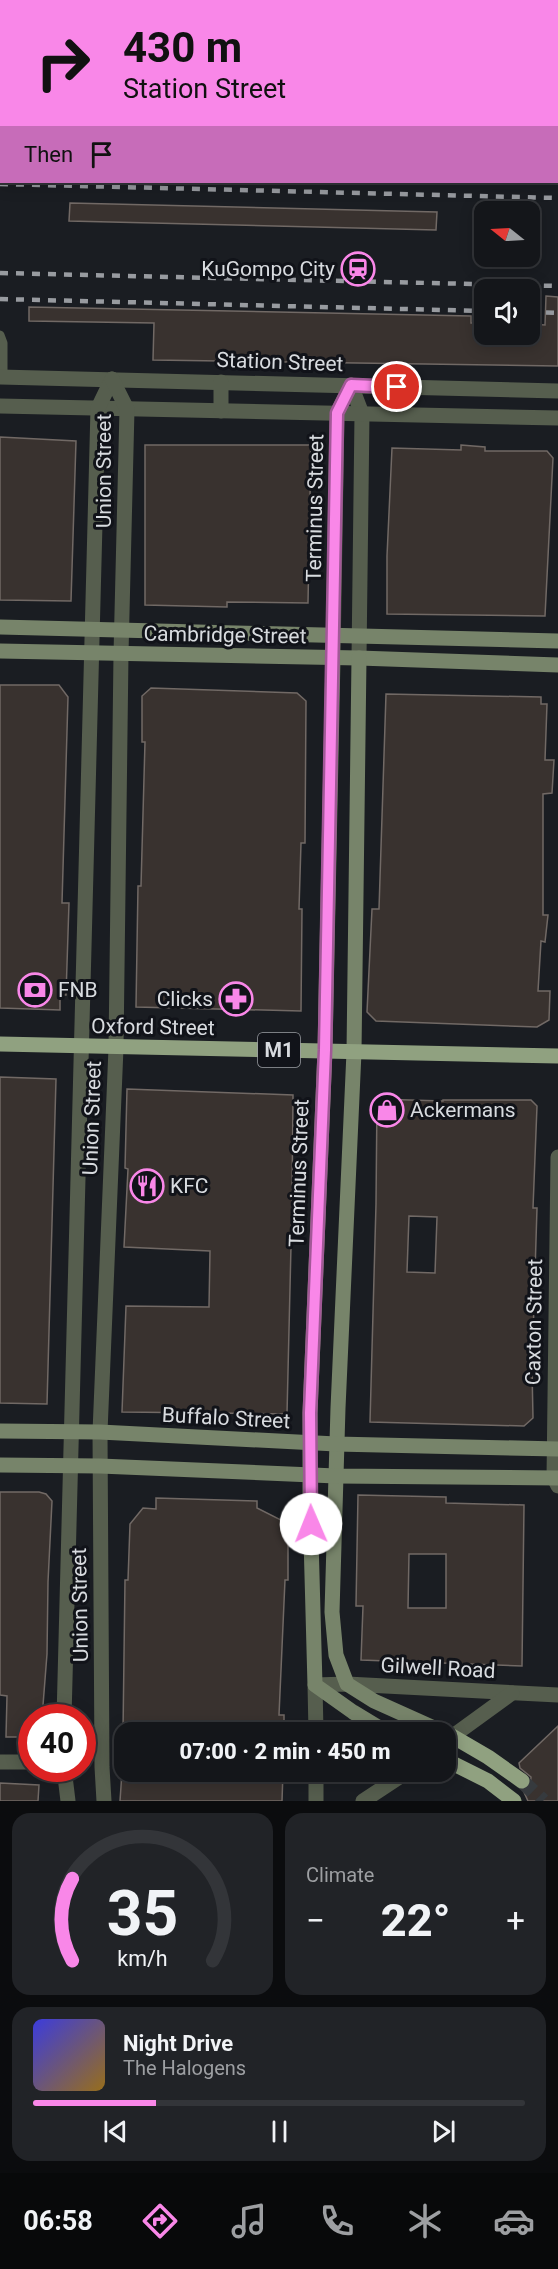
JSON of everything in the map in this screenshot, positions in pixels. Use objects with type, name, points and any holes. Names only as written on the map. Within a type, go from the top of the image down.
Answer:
[{"type":"main road","name":"Oxford Street","points":[[0,1044],[558,1056]]},
{"type":"main road","points":[[456,1741],[488,1757],[522,1781]]},
{"type":"main road","points":[[456,1765],[488,1781],[514,1801]]},
{"type":"street","name":"Station Street","points":[[2,377],[558,391]]},
{"type":"street","name":"Union Street","points":[[64,1704],[98,408],[112,379]]},
{"type":"street","name":"Union Street","points":[[105,1801],[102,1767],[100,1432],[116,1048],[127,409],[112,379]]},
{"type":"street","points":[[220,411],[221,382]]},
{"type":"street","points":[[351,385],[362,414],[360,637],[354,1052],[336,1444],[333,1638],[336,1655],[347,1684],[374,1701],[417,1722]]},
{"type":"street","name":"Terminus Street","points":[[316,1722],[310,1413],[325,1050],[337,413],[351,385]]},
{"type":"street","points":[[0,406],[558,418]]},
{"type":"street","name":"Cambridge Street","points":[[0,627],[558,641]]},
{"type":"street","name":"Cambridge Street","points":[[0,651],[333,657],[558,665]]},
{"type":"street","name":"Caxton Street","points":[[557,1481],[558,1157]]},
{"type":"street","name":"Buffalo Street","points":[[0,1431],[70,1431],[336,1444],[556,1449]]},
{"type":"street","points":[[0,1465],[100,1466],[336,1476],[557,1481]]},
{"type":"street","name":"Gilwell Road","points":[[315,1685],[347,1684],[558,1695]]},
{"type":"street","points":[[315,1685],[370,1722]]},
{"type":"street","points":[[456,1729],[512,1693]]},
{"type":"street","points":[[0,1762],[18,1762]]},
{"type":"street","points":[[65,1782],[68,1801]]},
{"type":"street","points":[[316,1782],[316,1801]]},
{"type":"street","points":[[363,1801],[392,1782]]},
{"type":"lane","points":[[0,335],[3,344],[2,377]]},
{"type":"building","points":[[70,203],[437,212],[436,230],[69,221]]},
{"type":"building","points":[[546,296],[558,297],[558,366],[153,360],[154,323],[29,321],[29,307],[471,316],[471,323],[474,323],[474,345],[540,345],[540,325],[545,325]]},
{"type":"building","points":[[0,437],[76,441],[71,601],[0,600]]},
{"type":"building","points":[[145,445],[311,445],[308,603],[227,602],[227,607],[145,605]]},
{"type":"building","points":[[461,445],[485,447],[485,451],[547,451],[553,458],[545,616],[387,614],[392,448],[461,450]]},
{"type":"building","points":[[0,685],[59,685],[68,697],[62,903],[69,903],[66,995],[60,995],[60,1010],[0,1008]]},
{"type":"building","points":[[151,688],[297,693],[306,701],[305,843],[301,843],[299,909],[302,909],[301,1011],[136,1007],[138,886],[141,886],[145,742],[142,742],[142,696]]},
{"type":"building","points":[[386,694],[541,697],[541,704],[547,704],[545,760],[554,760],[552,793],[543,794],[543,915],[548,915],[545,942],[541,941],[538,991],[550,991],[549,1020],[537,1027],[376,1021],[367,1012],[372,909],[379,909]]},
{"type":"building","points":[[0,1077],[56,1079],[47,1404],[0,1403]]},
{"type":"building","points":[[127,1089],[293,1095],[287,1414],[122,1412],[126,1306],[209,1307],[210,1251],[124,1247],[128,1169],[125,1168]]},
{"type":"building","points":[[377,1099],[531,1100],[537,1106],[533,1208],[537,1208],[532,1369],[533,1418],[524,1426],[370,1422]],"holes":[[[409,1216],[437,1217],[435,1273],[407,1272]]]},
{"type":"building","points":[[0,1492],[39,1492],[46,1494],[52,1501],[43,1704],[18,1704],[18,1737],[6,1737],[7,1696],[0,1695]]},
{"type":"building","points":[[358,1495],[446,1497],[446,1503],[524,1505],[522,1666],[361,1660],[363,1606],[356,1606]],"holes":[[[409,1554],[446,1554],[446,1608],[408,1608]]]},
{"type":"building","points":[[156,1498],[257,1501],[257,1508],[281,1520],[288,1528],[288,1580],[285,1580],[279,1715],[284,1715],[284,1722],[123,1722],[125,1580],[128,1580],[130,1524],[143,1508],[156,1509]]},
{"type":"building","points":[[558,1726],[558,1801],[528,1801],[523,1790],[530,1786],[531,1777],[520,1768],[519,1763]]},
{"type":"building","points":[[121,1782],[283,1782],[282,1801],[120,1801]]},
{"type":"building","points":[[0,1783],[39,1785],[38,1801],[0,1801]]},
{"type":"tunnel","points":[[522,1781],[543,1801]]},
{"type":"railway","points":[[0,184],[558,198]]},
{"type":"railway","points":[[0,273],[558,286]]},
{"type":"railway","points":[[0,299],[474,311]]},
{"type":"railway","points":[[540,312],[558,313]]},
{"type":"place","name":"KuGompo City","points":[[358,269]]},
{"type":"place","name":"FNB","points":[[35,990]]},
{"type":"place","name":"Clicks","points":[[236,999]]},
{"type":"place","name":"Ackermans","points":[[387,1110]]},
{"type":"place","name":"KFC","points":[[147,1186]]},
{"type":"route","points":[[311,1524],[310,1413],[325,1050],[337,413],[351,385],[397,387]]}]
